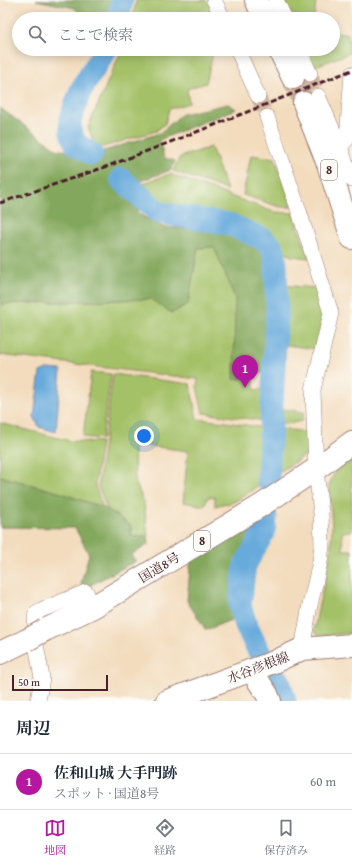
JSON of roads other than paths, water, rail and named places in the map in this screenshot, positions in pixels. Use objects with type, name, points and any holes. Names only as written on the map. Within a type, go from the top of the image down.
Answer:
[{"type":"main road","points":[[256,0],[262,12]]},
{"type":"main road","points":[[285,56],[302,76]]},
{"type":"main road","name":"8","points":[[311,100],[328,164],[352,238]]},
{"type":"main road","name":"国道8号","points":[[0,653],[93,607],[262,505],[316,469],[352,442]]},
{"type":"main road","name":"水谷彦根線","points":[[167,701],[262,666],[302,649],[352,645]]},
{"type":"main road","points":[[262,666],[267,694],[270,701]]},
{"type":"street","points":[[214,0],[220,12]]},
{"type":"street","points":[[276,0],[282,12]]},
{"type":"street","points":[[240,56],[258,96]]},
{"type":"street","points":[[299,56],[302,76]]},
{"type":"street","points":[[340,147],[347,138],[352,74]]},
{"type":"street","points":[[311,100],[340,147],[352,180]]},
{"type":"street","points":[[267,117],[299,211],[331,313],[313,390],[316,469],[321,514],[322,545],[320,562],[302,649]]},
{"type":"street","points":[[38,701],[42,678],[36,644],[34,618],[36,613],[86,592],[93,607]]},
{"type":"water","points":[[47,369],[61,370],[56,432],[39,427],[34,417],[40,372]]},
{"type":"waterway","points":[[119,12],[122,0]]},
{"type":"waterway","points":[[92,154],[76,144],[71,133],[70,120],[81,90],[102,56]]},
{"type":"waterway","points":[[121,179],[161,213],[229,224],[263,239],[273,248],[276,265],[277,309],[268,481]]},
{"type":"waterway","points":[[266,517],[264,532],[245,565],[240,605],[246,625],[258,650],[280,684],[285,701]]},
{"type":"tunnel","points":[[310,74],[318,96]]},
{"type":"tunnel","points":[[293,78],[304,103]]},
{"type":"tunnel","points":[[258,96],[267,117]]},
{"type":"railway","points":[[0,203],[108,166],[352,70]]},
{"type":"place","name":"佐和山城 大手門跡","points":[[245,388]]}]
